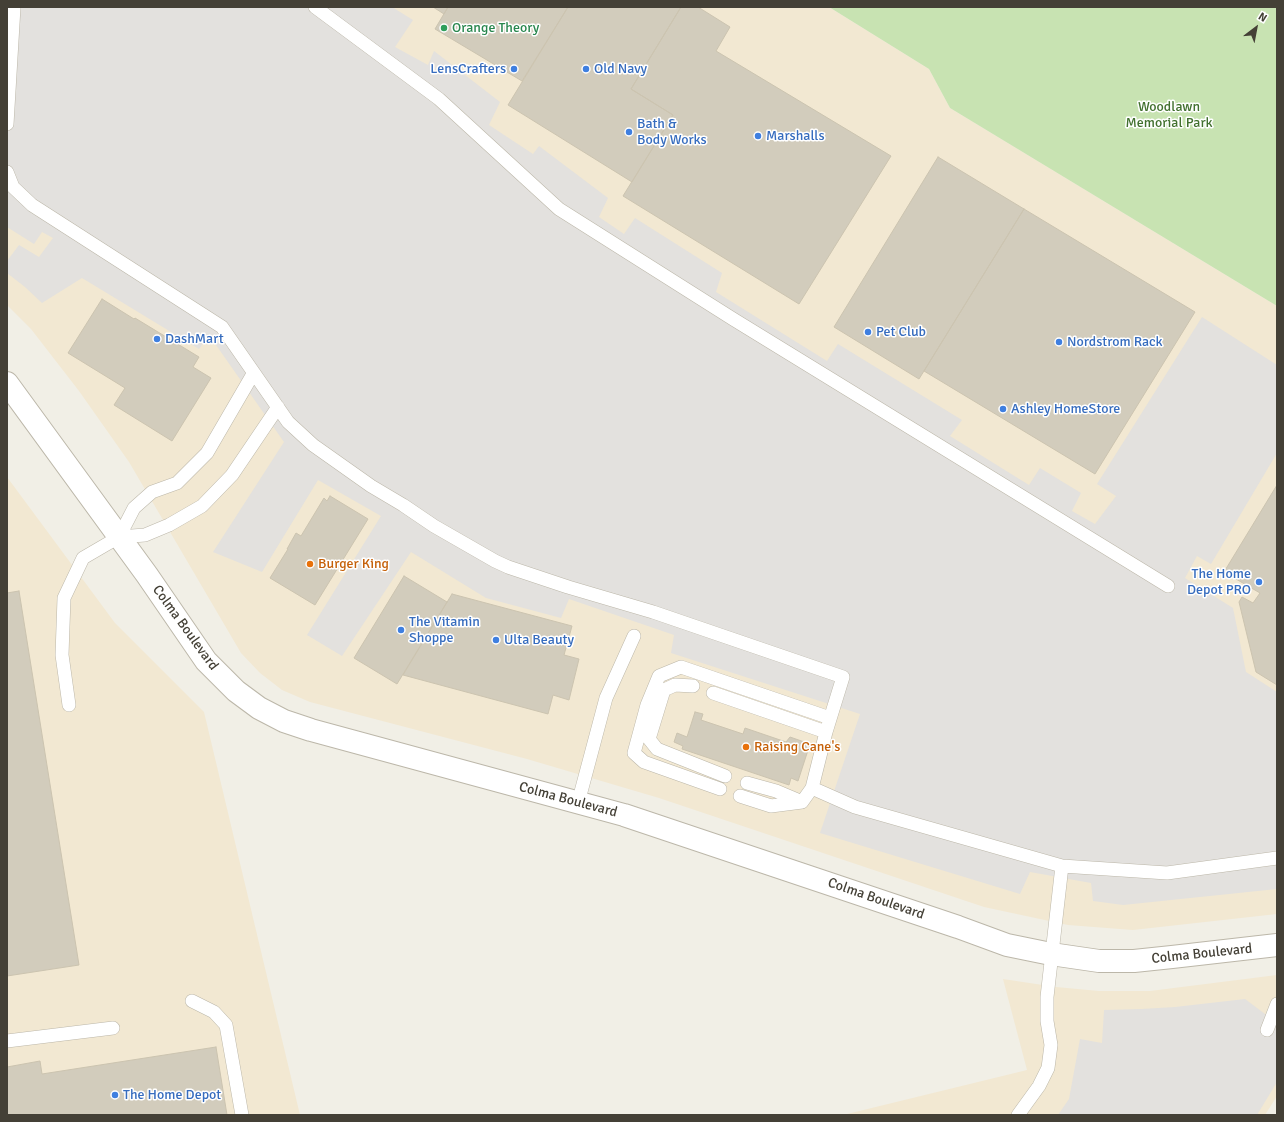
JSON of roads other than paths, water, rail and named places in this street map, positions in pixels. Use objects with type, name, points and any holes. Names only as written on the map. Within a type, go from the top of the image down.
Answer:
[{"type":"street","name":"Colma Boulevard","points":[[7,383],[147,575],[211,666],[236,692],[271,715],[284,721],[311,730],[578,803],[662,828],[958,927],[1007,946],[1099,961],[1134,961],[1277,945]]},
{"type":"lane","points":[[7,124],[14,7]]},
{"type":"lane","points":[[315,7],[439,99],[559,209],[746,327],[1168,586]]},
{"type":"lane","points":[[7,172],[13,187],[32,205],[222,327],[288,422],[313,445],[370,486],[495,561],[568,587],[653,612],[843,677],[826,732],[812,788],[802,802],[771,806],[740,796]]},
{"type":"lane","points":[[119,537],[134,508],[152,492],[177,483],[207,453],[254,374]]},
{"type":"lane","points":[[69,705],[62,655],[64,598],[83,558],[119,537],[145,536],[169,525],[202,506],[232,475],[278,407]]},
{"type":"lane","points":[[578,803],[606,698],[634,636]]},
{"type":"lane","points":[[720,789],[644,762],[634,753],[647,705],[659,676],[681,668],[830,718]]},
{"type":"lane","points":[[693,686],[675,685],[664,690],[649,739],[657,749],[725,776]]},
{"type":"lane","points":[[713,693],[826,732]]},
{"type":"lane","points":[[747,782],[776,791],[802,802]]},
{"type":"lane","points":[[812,788],[855,807],[1062,866],[1167,873],[1277,858]]},
{"type":"lane","points":[[1018,1115],[1039,1086],[1048,1068],[1051,1045],[1047,1021],[1047,997],[1062,866]]},
{"type":"lane","points":[[192,1001],[214,1012],[226,1025],[242,1115]]},
{"type":"lane","points":[[1266,1030],[1277,1004]]},
{"type":"lane","points":[[7,1041],[113,1028]]},
{"type":"place","name":"Orange Theory","points":[[444,28]]},
{"type":"place","name":"LensCrafters","points":[[514,69]]},
{"type":"place","name":"Old Navy","points":[[586,69]]},
{"type":"place","name":"Bath & Body Works","points":[[629,132]]},
{"type":"place","name":"Marshalls","points":[[758,136]]},
{"type":"place","name":"Pet Club","points":[[868,332]]},
{"type":"place","name":"DashMart","points":[[157,339]]},
{"type":"place","name":"Nordstrom Rack","points":[[1059,342]]},
{"type":"place","name":"Ashley HomeStore","points":[[1003,409]]},
{"type":"place","name":"Burger King","points":[[310,564]]},
{"type":"place","name":"The Home Depot PRO","points":[[1259,582]]},
{"type":"place","name":"The Vitamin Shoppe","points":[[401,630]]},
{"type":"place","name":"Ulta Beauty","points":[[496,640]]},
{"type":"place","name":"Raising Cane's","points":[[746,747]]},
{"type":"place","name":"The Home Depot","points":[[115,1095]]},
{"type":"park label","name":"Woodlawn Memorial Park","points":[[1169,116]]}]
